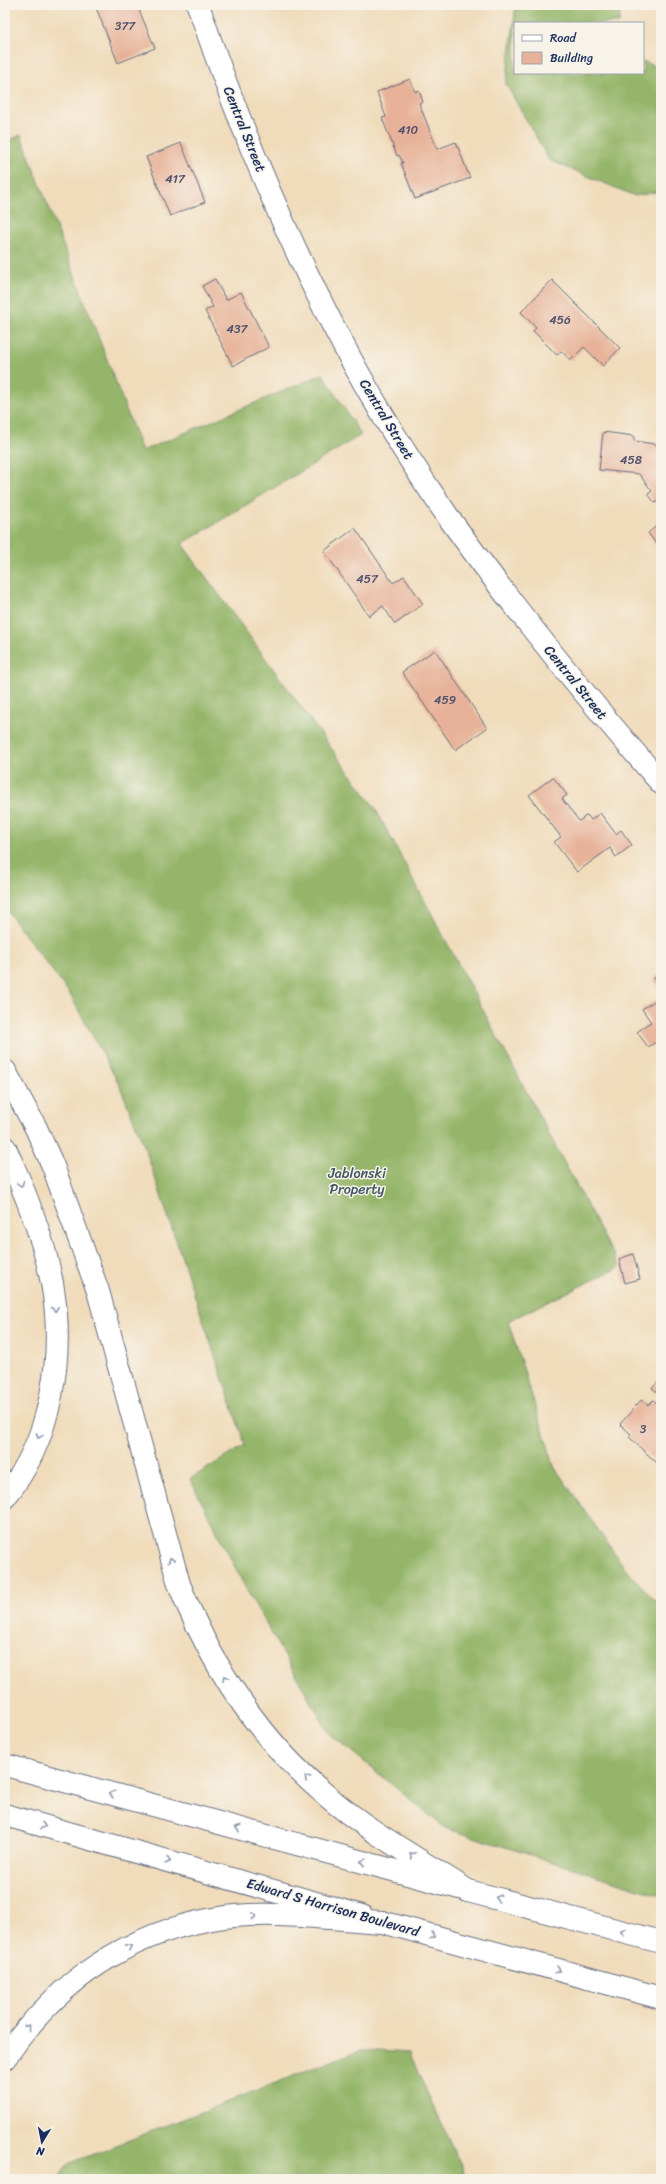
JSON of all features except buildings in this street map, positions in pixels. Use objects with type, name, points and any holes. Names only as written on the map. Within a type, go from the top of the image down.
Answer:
[{"type":"main road","name":"Central Street","points":[[198,5],[233,102],[295,249],[334,326],[378,404],[449,517],[552,653],[661,783]]},
{"type":"main road","points":[[5,1071],[36,1128],[71,1212],[98,1291],[179,1584],[193,1619],[209,1651],[229,1684],[253,1717],[302,1774],[327,1797],[351,1815],[468,1891]]},
{"type":"main road","points":[[5,1148],[22,1185],[45,1250],[52,1284],[56,1319],[54,1374],[50,1398],[40,1435],[25,1467],[5,1497]]},
{"type":"main road","points":[[5,1765],[661,1942]]},
{"type":"main road","name":"Edward S Harrison Boulevard","points":[[5,1815],[382,1922],[661,1998]]},
{"type":"main road","points":[[5,2058],[30,2025],[57,1995],[82,1975],[139,1942],[172,1929],[219,1918],[269,1916],[382,1922]]},
{"type":"green space","points":[[516,5],[621,5],[619,22],[514,22],[514,74],[644,74],[644,61],[661,69],[661,191],[635,196],[549,160],[506,84]]},
{"type":"green space","name":"Jablonski Property","points":[[21,135],[142,451],[323,374],[361,435],[182,544],[375,808],[620,1267],[508,1321],[555,1468],[624,1567],[661,1607],[661,1896],[445,1828],[329,1733],[246,1589],[190,1479],[245,1445],[145,1148],[119,1084],[69,993],[5,908],[5,142]]},
{"type":"green space","points":[[360,2050],[409,2053],[467,2179],[58,2179],[68,2164]]}]
